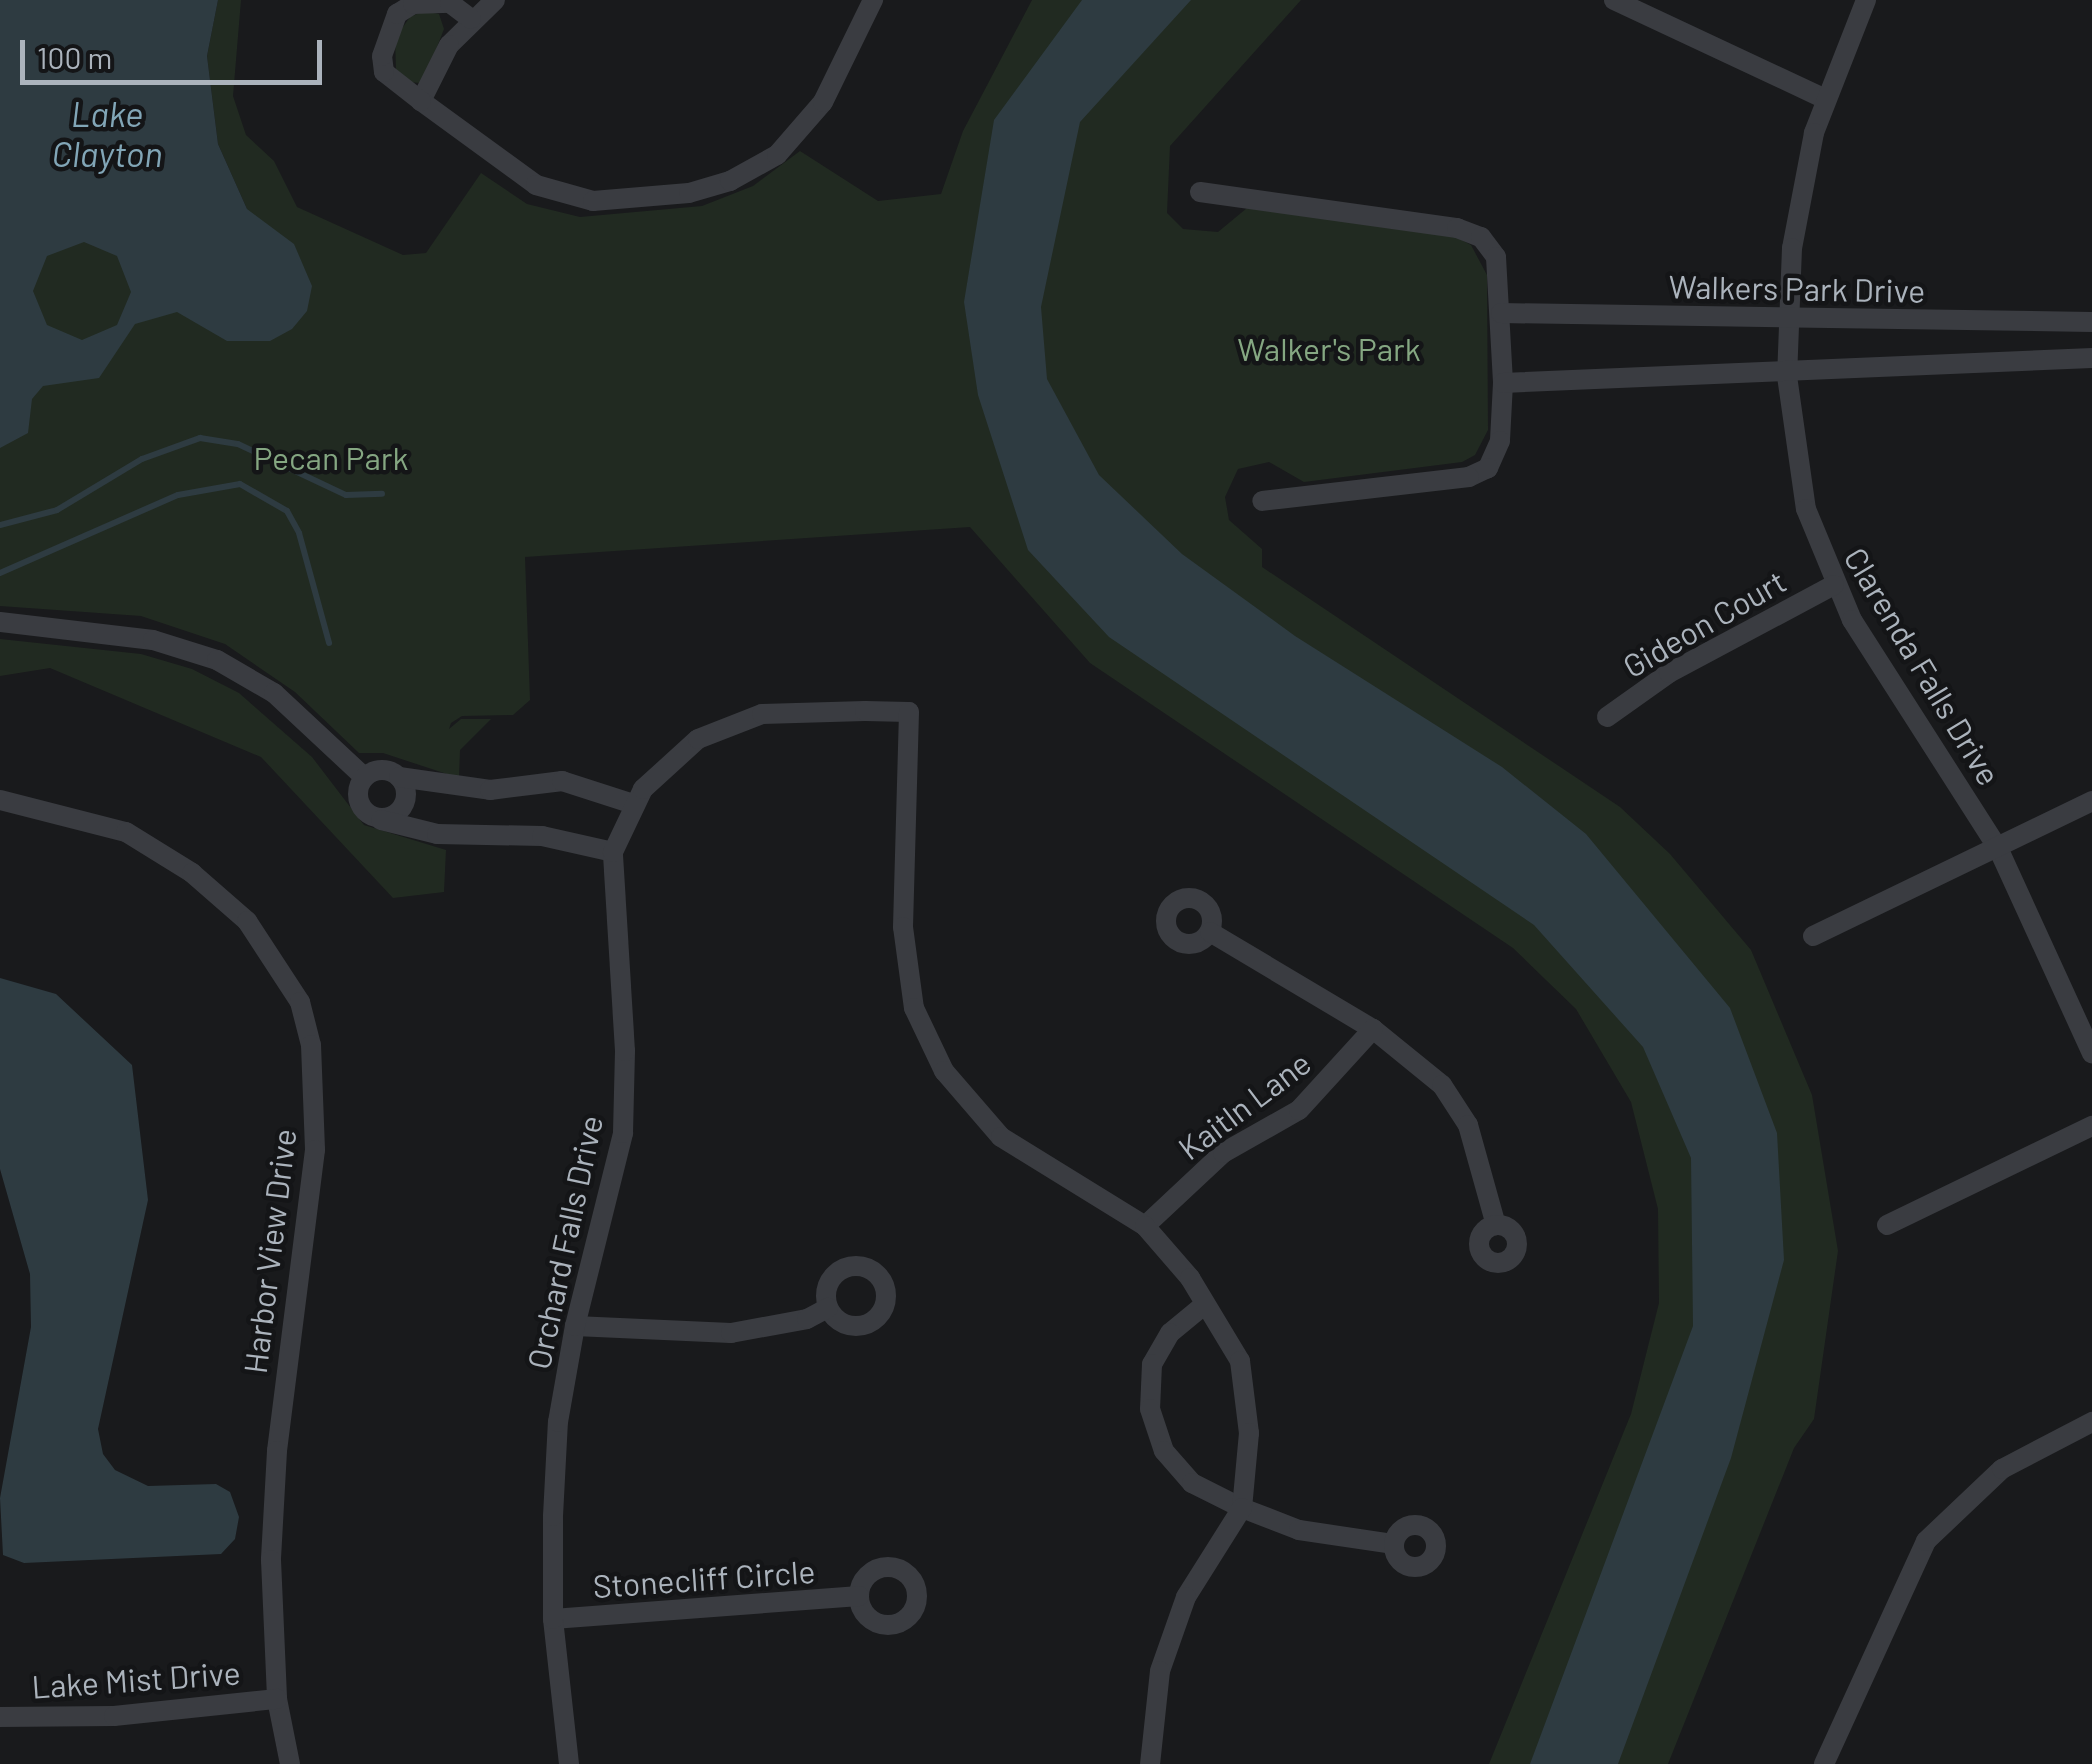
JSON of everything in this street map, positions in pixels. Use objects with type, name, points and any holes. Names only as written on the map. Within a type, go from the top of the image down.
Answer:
[{"type":"street","points":[[420,102],[448,44],[495,0]]},
{"type":"street","points":[[471,19],[450,2],[413,4],[397,14],[382,56],[384,72],[536,185],[578,200],[625,201],[730,181],[777,155],[809,123],[873,0]]},
{"type":"street","points":[[1614,0],[1825,100]]},
{"type":"street","name":"Clarenda Falls Drive","points":[[1866,0],[1825,100],[1798,209],[1787,376],[1806,509],[1834,586],[1998,848],[2092,1052]]},
{"type":"street","points":[[1200,192],[1480,237],[1496,257],[1501,313],[1500,441],[1488,468],[1469,477],[1262,501]]},
{"type":"street","name":"Walkers Park Drive","points":[[1501,313],[2092,322]]},
{"type":"street","points":[[1502,383],[1787,376],[2092,358]]},
{"type":"street","name":"Gideon Court","points":[[1607,717],[1669,672],[1834,586]]},
{"type":"street","points":[[0,622],[153,640],[217,660],[274,694],[364,777]]},
{"type":"street","name":"Orchard Falls Drive","points":[[568,1764],[553,1619],[558,1422],[576,1326],[623,1133],[625,1051],[614,852],[633,804],[673,758],[730,723],[790,712],[908,712],[903,927],[914,1008],[944,1071],[1001,1137],[1062,1180],[1145,1226]]},
{"type":"street","points":[[364,777],[382,770],[399,777],[490,790],[562,781],[633,804]]},
{"type":"street","points":[[364,777],[359,804],[381,820],[437,834],[542,836],[614,852]]},
{"type":"street","points":[[381,820],[405,803],[399,777]]},
{"type":"street","name":"Harbor View Drive","points":[[0,800],[126,832],[192,873],[246,921],[300,1002],[311,1045],[315,1150],[276,1452],[271,1560],[276,1699],[290,1764]]},
{"type":"street","points":[[1813,936],[2092,801]]},
{"type":"street","points":[[1210,932],[1373,1029],[1442,1085],[1468,1125],[1496,1225]]},
{"type":"street","name":"Kaitln Lane","points":[[1145,1226],[1223,1153],[1299,1110],[1373,1029]]},
{"type":"street","points":[[1887,1225],[2091,1126]]},
{"type":"street","points":[[1145,1226],[1240,1361],[1249,1433],[1242,1508],[1186,1597],[1160,1672],[1150,1764]]},
{"type":"street","points":[[1204,1305],[1170,1333],[1152,1364],[1150,1409],[1164,1451],[1192,1483],[1242,1508],[1300,1530],[1394,1544]]},
{"type":"street","points":[[576,1326],[731,1334],[808,1319],[828,1308]]},
{"type":"street","points":[[1824,1764],[1926,1540],[1962,1500],[2002,1469],[2092,1422]]},
{"type":"street","name":"Stonecliff Circle","points":[[553,1619],[859,1596]]},
{"type":"street","name":"Lake Mist Drive","points":[[0,1718],[114,1716],[276,1699]]},
{"type":"green space","points":[[0,0],[247,209],[218,144],[207,56],[218,0],[241,0],[233,96],[246,135],[274,161],[297,207],[403,255],[426,253],[481,173],[527,204],[580,217],[702,206],[753,186],[800,151],[878,201],[941,194],[963,131],[1032,0],[1301,0],[1170,146],[1167,213],[1183,229],[1218,232],[1247,208],[1454,236],[1471,245],[1487,275],[1488,430],[1475,455],[1462,462],[1304,482],[1269,462],[1238,469],[1225,497],[1229,520],[1262,549],[1262,567],[1620,807],[1670,854],[1751,950],[1812,1095],[1838,1251],[1814,1419],[1794,1448],[1668,1764],[1489,1764],[1631,1414],[1659,1303],[1658,1209],[1631,1102],[1576,1009],[1513,948],[1090,663],[970,527],[525,557],[530,700],[513,715],[462,716],[451,723],[449,729],[461,719],[491,719],[460,750],[459,778],[383,753],[359,753],[295,692],[225,644],[141,616],[0,606]]},
{"type":"green space","points":[[424,11],[439,14],[444,29],[427,73],[420,83],[409,82],[396,69],[395,38],[410,17]]},
{"type":"green space","points":[[0,639],[141,654],[192,669],[239,693],[312,757],[364,825],[446,850],[444,892],[393,898],[261,757],[50,668],[0,676]]},
{"type":"water","name":"Lake Clayton","points":[[0,0],[218,0],[207,56],[218,144],[247,209],[294,244],[312,286],[307,311],[292,329],[270,341],[227,341],[177,312],[135,324],[99,378],[43,386],[32,399],[28,433],[0,448]],"holes":[[[84,242],[117,256],[131,292],[117,325],[82,340],[47,325],[33,291],[47,256]]]},
{"type":"water","points":[[1082,0],[1191,0],[1080,122],[1041,307],[1047,379],[1099,475],[1182,554],[1295,636],[1502,767],[1586,834],[1730,1008],[1777,1133],[1784,1260],[1731,1458],[1618,1764],[1530,1764],[1693,1326],[1691,1158],[1643,1047],[1534,925],[1109,637],[1028,550],[978,395],[964,302],[994,120]]},
{"type":"water","points":[[0,978],[56,994],[132,1065],[148,1200],[98,1429],[103,1454],[115,1470],[148,1486],[216,1484],[230,1492],[239,1517],[235,1539],[221,1554],[24,1563],[3,1555],[0,1498],[31,1327],[30,1274],[0,1169]]},
{"type":"waterway","points":[[0,525],[57,510],[142,459],[200,438],[238,444],[346,495],[382,494]]},
{"type":"waterway","points":[[0,573],[178,495],[240,484],[287,511],[299,533],[329,643]]},
{"type":"park label","name":"Walker's Park","points":[[1329,348]]},
{"type":"park label","name":"Pecan Park","points":[[331,457]]}]
